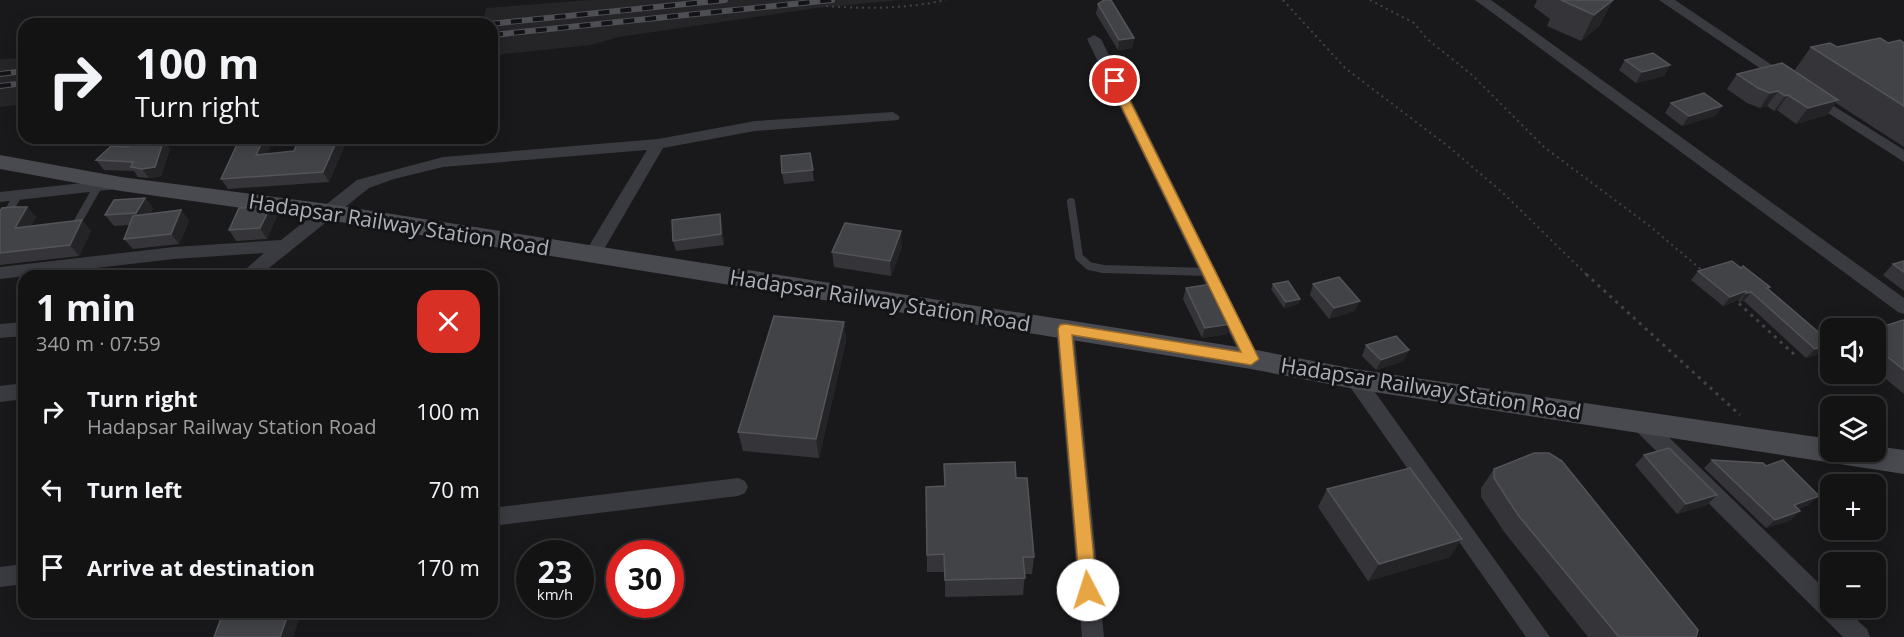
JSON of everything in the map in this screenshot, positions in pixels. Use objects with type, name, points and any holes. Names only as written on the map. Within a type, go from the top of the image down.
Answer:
[{"type":"street","points":[[1482,0],[1904,307]]},
{"type":"street","points":[[1666,0],[1904,157]]},
{"type":"street","points":[[1094,39],[1251,359]]},
{"type":"street","points":[[255,270],[363,184],[443,162],[658,144],[755,126],[893,117]]},
{"type":"street","points":[[593,254],[658,144]]},
{"type":"street","name":"Hadapsar Railway Station Road","points":[[0,162],[110,185],[328,212],[1251,359],[1355,379],[1820,449]]},
{"type":"street","points":[[0,197],[110,185]]},
{"type":"street","points":[[26,270],[174,253],[285,246]]},
{"type":"street","points":[[0,273],[18,271]]},
{"type":"street","points":[[1065,329],[1093,637]]},
{"type":"street","points":[[0,331],[18,330]]},
{"type":"street","points":[[1355,379],[1539,637]]},
{"type":"street","points":[[0,394],[18,392]]},
{"type":"street","points":[[1639,421],[1859,637]]},
{"type":"street","points":[[1886,459],[1904,462]]},
{"type":"street","points":[[498,516],[738,487]]},
{"type":"street","points":[[0,577],[18,575]]},
{"type":"lane","points":[[77,223],[110,185]]},
{"type":"lane","points":[[0,226],[18,195]]},
{"type":"lane","points":[[1071,202],[1079,257],[1089,267],[1103,270],[1209,272]]},
{"type":"path","points":[[826,6],[868,9],[913,7],[946,0]]},
{"type":"path","points":[[1283,0],[1345,68],[1449,147],[1503,193],[1609,297],[1741,417]]},
{"type":"path","points":[[1370,0],[1414,23],[1426,39],[1472,75],[1544,147],[1651,227],[1706,274]]},
{"type":"path","points":[[1728,294],[1797,357]]},
{"type":"shaded area","points":[[591,0],[901,0],[817,8],[619,37],[591,45],[498,54],[498,18],[473,18],[484,17],[486,8]]},
{"type":"shaded area","points":[[18,58],[18,105],[0,107],[0,59]]},
{"type":"building","points":[[1104,0],[1111,0],[1134,38],[1119,40],[1098,4]]},
{"type":"building","points":[[1561,0],[1613,0],[1594,15]]},
{"type":"building","points":[[1880,38],[1888,43],[1900,40],[1904,43],[1904,106],[1811,47],[1830,43],[1837,47]]},
{"type":"building","points":[[1653,53],[1670,65],[1642,72],[1625,60]]},
{"type":"building","points":[[1782,63],[1838,100],[1808,108],[1778,91],[1770,93],[1758,88],[1737,74]]},
{"type":"building","points":[[1704,93],[1722,106],[1689,116],[1671,103]]},
{"type":"building","points":[[162,144],[155,167],[142,169],[131,167],[133,162],[96,160],[111,146],[128,147],[129,145]]},
{"type":"building","points":[[237,144],[261,144],[256,155],[294,151],[297,144],[335,144],[323,172],[221,179]]},
{"type":"building","points":[[810,153],[813,170],[782,173],[781,156]]},
{"type":"building","points":[[145,198],[136,213],[105,215],[114,200]]},
{"type":"building","points":[[271,206],[260,228],[229,230],[239,208]]},
{"type":"building","points":[[27,207],[15,228],[82,220],[70,245],[0,253],[0,211],[2,208]]},
{"type":"building","points":[[181,210],[171,234],[124,239],[133,216]]},
{"type":"building","points":[[720,214],[721,234],[673,241],[672,220]]},
{"type":"building","points":[[845,223],[901,231],[890,261],[832,252]]},
{"type":"building","points":[[1732,261],[1741,268],[1743,266],[1770,287],[1767,288],[1820,333],[1820,347],[1815,349],[1751,292],[1746,293],[1746,291],[1730,297],[1698,271]]},
{"type":"building","points":[[1904,261],[1904,272],[1893,264]]},
{"type":"building","points":[[1339,277],[1360,301],[1334,308],[1313,284]]},
{"type":"building","points":[[1288,281],[1300,299],[1286,302],[1273,284]]},
{"type":"building","points":[[1211,284],[1231,324],[1205,328],[1186,288]]},
{"type":"building","points":[[774,316],[844,322],[816,439],[738,432]]},
{"type":"building","points":[[1904,321],[1904,370],[1886,356],[1886,325]]},
{"type":"building","points":[[1396,336],[1409,350],[1381,360],[1366,345]]},
{"type":"building","points":[[1669,448],[1717,495],[1686,504],[1644,455]]},
{"type":"building","points":[[1534,453],[1549,453],[1562,461],[1698,630],[1696,637],[1619,637],[1518,515],[1494,478],[1494,469]]},
{"type":"building","points":[[1712,460],[1763,463],[1766,466],[1783,460],[1819,496],[1794,505],[1800,511],[1775,520]]},
{"type":"building","points":[[1015,462],[1016,478],[1027,478],[1034,557],[1023,557],[1025,578],[945,580],[944,554],[927,555],[926,487],[945,486],[944,464]]},
{"type":"building","points":[[1410,468],[1462,539],[1379,564],[1327,489]]},
{"type":"building","points":[[221,618],[287,618],[280,637],[214,637]]},
{"type":"railway","points":[[498,23],[725,0]]},
{"type":"railway","points":[[498,34],[832,0]]},
{"type":"railway","points":[[0,74],[18,72]]},
{"type":"railway","points":[[0,86],[18,84]]},
{"type":"route","points":[[1088,590],[1065,329],[1251,359],[1115,81]]}]
